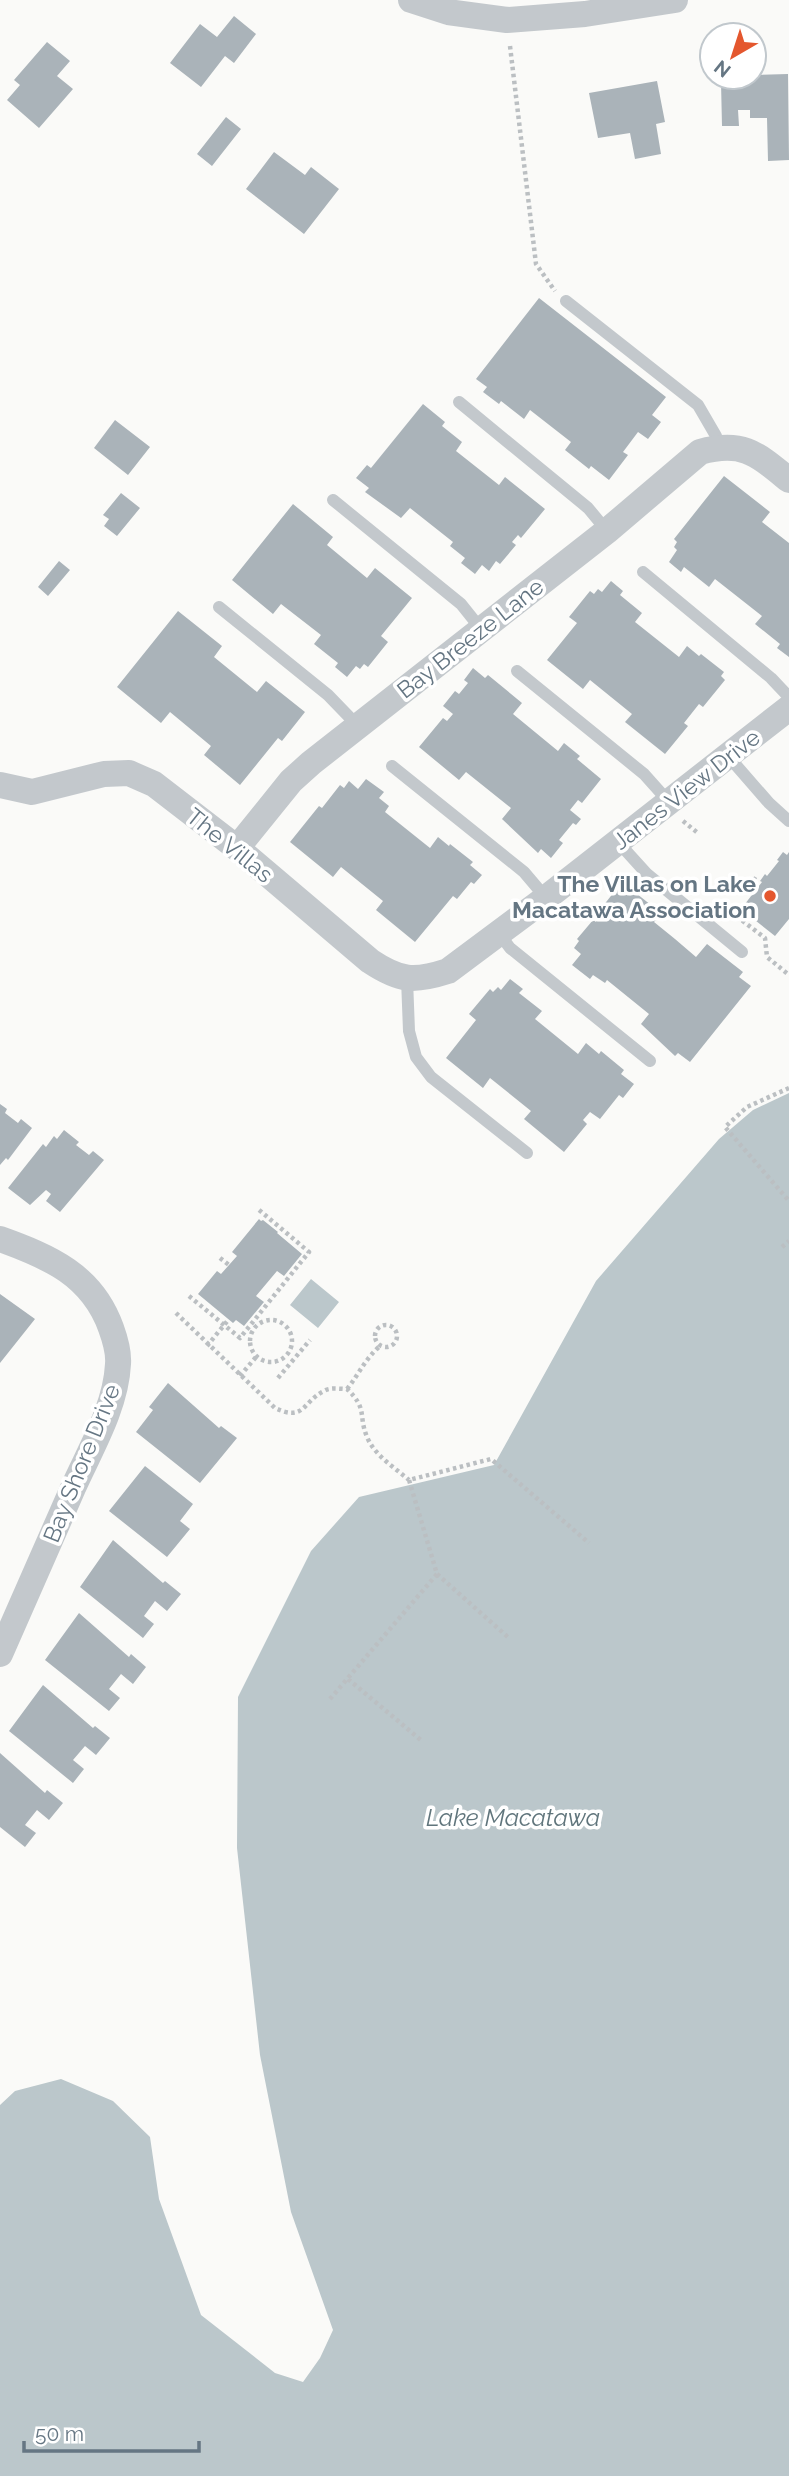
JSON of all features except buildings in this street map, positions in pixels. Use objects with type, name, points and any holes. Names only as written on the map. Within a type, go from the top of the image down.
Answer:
[{"type":"street","points":[[411,0],[448,12],[507,20],[586,14],[675,0]]},
{"type":"street","points":[[719,447],[735,448],[758,455],[789,480]]},
{"type":"street","name":"Bay Breeze Lane","points":[[237,848],[291,781],[357,725],[607,531],[700,452],[719,447]]},
{"type":"street","name":"Janes View Drive","points":[[407,979],[430,977],[448,971],[618,842],[674,810],[728,756],[789,708]]},
{"type":"street","name":"The Villas","points":[[0,785],[32,792],[104,774],[129,773],[154,784],[237,848],[370,961],[387,972],[407,979]]},
{"type":"street","name":"Bay Shore Drive","points":[[0,1238],[57,1262],[91,1290],[107,1316],[115,1339],[118,1363],[107,1410],[0,1654]]},
{"type":"lane","points":[[566,300],[698,405],[712,427],[719,447]]},
{"type":"lane","points":[[459,402],[588,508],[607,531]]},
{"type":"lane","points":[[333,500],[461,604],[481,629]]},
{"type":"lane","points":[[643,572],[771,678],[789,697]]},
{"type":"lane","points":[[219,607],[328,695],[357,725]]},
{"type":"lane","points":[[517,671],[644,774],[674,810]]},
{"type":"lane","points":[[728,756],[769,803],[789,821]]},
{"type":"lane","points":[[392,766],[524,873],[546,898]]},
{"type":"lane","points":[[618,842],[647,874],[742,952]]},
{"type":"lane","points":[[499,933],[510,948],[650,1061]]},
{"type":"lane","points":[[407,979],[409,1031],[416,1057],[431,1077],[527,1153]]},
{"type":"path","points":[[510,46],[536,264],[550,286],[566,300]]},
{"type":"path","points":[[674,810],[699,834]]},
{"type":"path","points":[[731,912],[765,938],[767,957],[789,975]]},
{"type":"path","points":[[789,1088],[747,1107],[725,1128],[789,1201]]},
{"type":"path","points":[[189,1296],[240,1338],[253,1325],[309,1252],[259,1210]]},
{"type":"path","points":[[782,1247],[789,1241]]},
{"type":"path","points":[[220,1258],[229,1265]]},
{"type":"path","points":[[176,1313],[207,1346],[275,1408],[287,1414],[305,1408],[327,1389],[346,1389],[358,1400],[366,1434],[373,1448],[409,1480],[437,1574],[510,1639]]},
{"type":"path","points":[[207,1346],[229,1319]]},
{"type":"path","points":[[266,1320],[279,1321],[285,1325],[292,1338],[288,1354],[278,1362],[270,1363],[256,1357],[249,1339],[253,1325],[266,1320]]},
{"type":"path","points":[[381,1325],[391,1326],[397,1332],[395,1343],[388,1347],[380,1346],[374,1337],[376,1330],[381,1325]]},
{"type":"path","points":[[278,1378],[310,1340]]},
{"type":"path","points":[[346,1389],[366,1359],[380,1346]]},
{"type":"path","points":[[288,1354],[294,1359]]},
{"type":"path","points":[[240,1376],[256,1357]]},
{"type":"path","points":[[409,1480],[491,1459],[589,1543]]},
{"type":"path","points":[[330,1699],[437,1574]]},
{"type":"path","points":[[348,1679],[422,1741]]},
{"type":"water","name":"Lake Macatawa","points":[[789,1093],[789,2476],[0,2476],[0,2105],[15,2091],[61,2079],[113,2101],[150,2137],[159,2199],[201,2315],[275,2373],[303,2382],[320,2358],[333,2330],[291,2212],[260,2055],[237,1848],[238,1697],[311,1551],[359,1497],[494,1465],[596,1281],[719,1139],[753,1110]]},
{"type":"water","points":[[311,1279],[339,1302],[318,1328],[290,1305]]},
{"type":"place","name":"The Villas on Lake Macatawa Association","points":[[770,896]]}]
